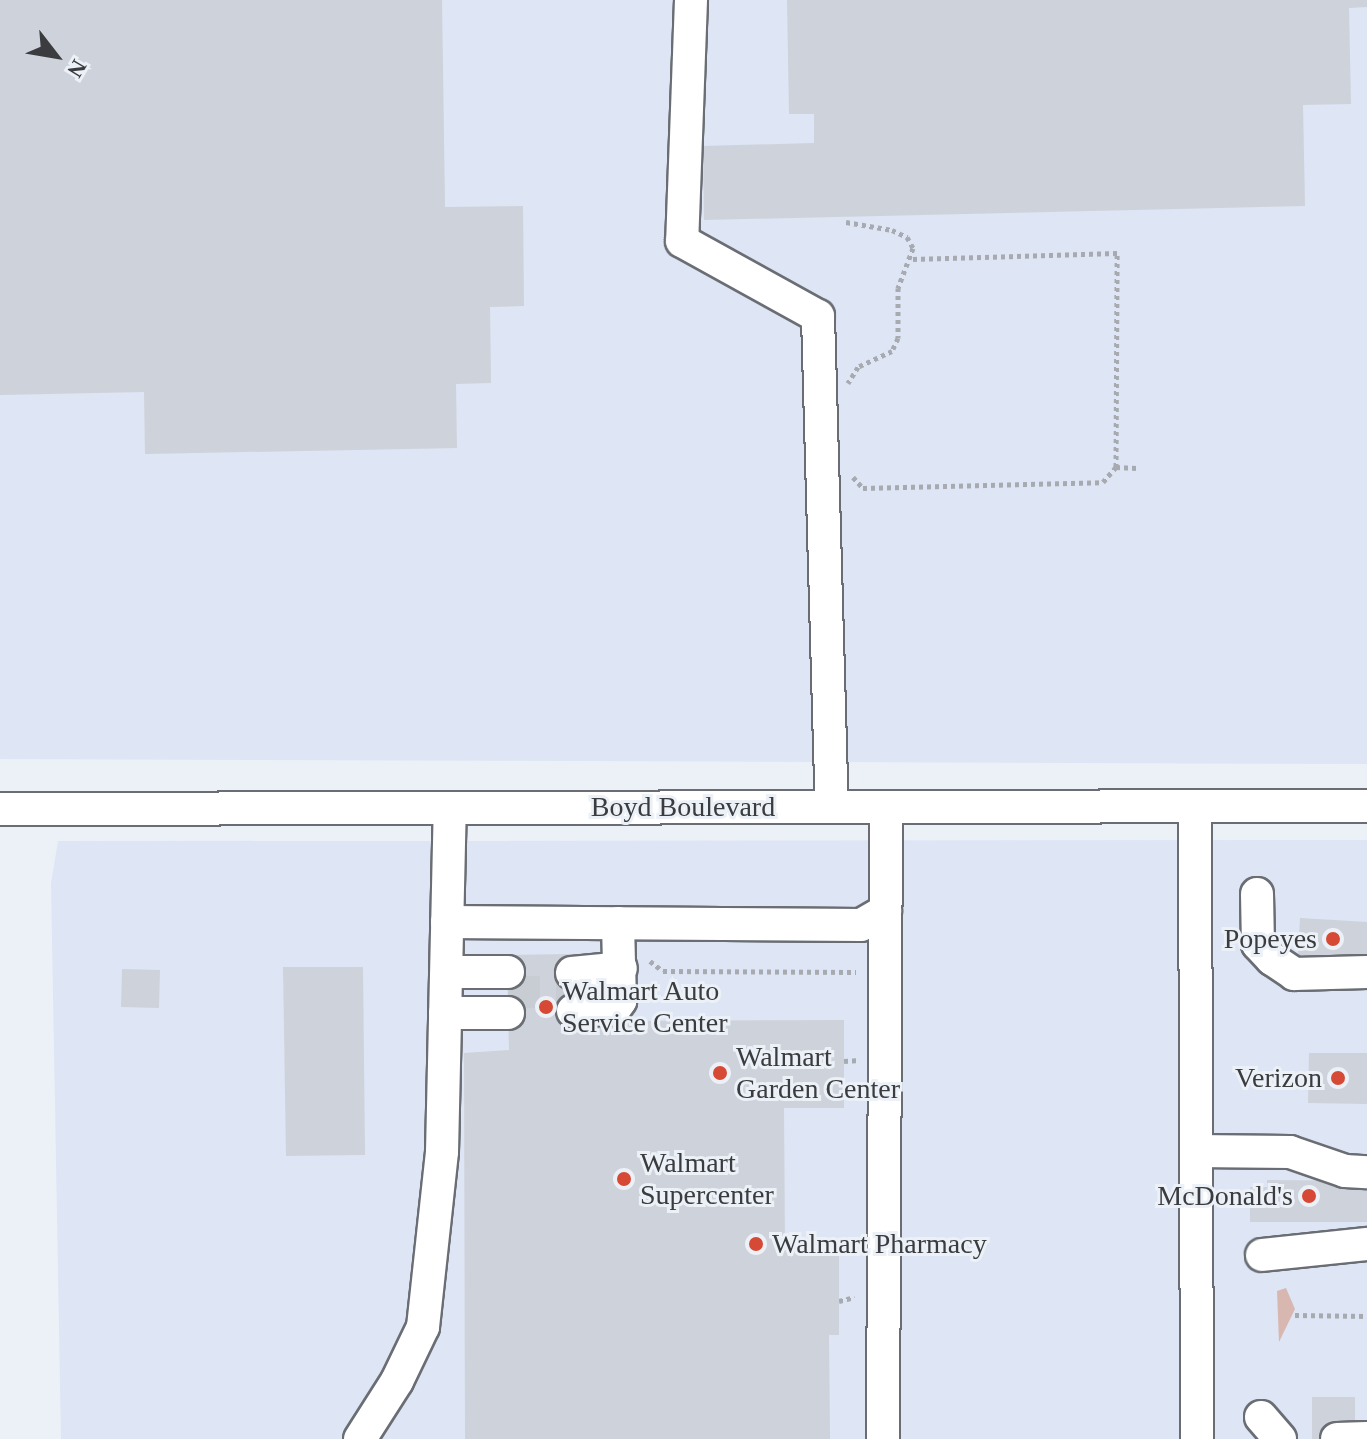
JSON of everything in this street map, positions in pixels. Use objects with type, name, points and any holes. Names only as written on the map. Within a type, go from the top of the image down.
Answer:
[{"type":"street","points":[[691,0],[682,241],[818,316],[832,807]]},
{"type":"street","points":[[1195,806],[1197,1439]]},
{"type":"street","name":"Boyd Boulevard","points":[[0,809],[1367,806]]},
{"type":"street","points":[[883,1439],[886,807]]},
{"type":"street","points":[[360,1439],[423,1327],[442,1152],[450,808]]},
{"type":"street","points":[[1257,894],[1258,944],[1272,959],[1294,974],[1367,972]]},
{"type":"street","points":[[447,922],[861,925],[885,911]]},
{"type":"street","points":[[573,992],[629,970],[618,923]]},
{"type":"street","points":[[446,992],[508,993]]},
{"type":"street","points":[[1196,1151],[1290,1152],[1345,1171],[1367,1172]]},
{"type":"street","points":[[1262,1255],[1294,1247],[1367,1244]]},
{"type":"street","points":[[1337,1439],[1367,1438]]},
{"type":"path","points":[[846,222],[907,237],[912,259]]},
{"type":"path","points":[[849,399],[848,384],[858,367],[892,351],[898,338],[898,288],[905,264],[912,259],[1117,253],[1116,467],[1103,482],[863,488],[852,474]]},
{"type":"path","points":[[1116,467],[1137,468]]},
{"type":"path","points":[[629,970],[861,972]]},
{"type":"path","points":[[844,1061],[861,1060]]},
{"type":"path","points":[[839,1301],[855,1297]]},
{"type":"path","points":[[1295,1315],[1367,1316]]},
{"type":"shaded area","points":[[0,0],[1367,0],[1367,764],[0,759]]},
{"type":"shaded area","points":[[1367,840],[1367,1439],[61,1439],[51,883],[58,841]]},
{"type":"shaded area","points":[[1286,1288],[1295,1309],[1279,1342],[1277,1291]]},
{"type":"building","points":[[0,0],[442,0],[445,207],[523,206],[524,306],[490,307],[491,383],[456,384],[457,448],[145,454],[144,392],[0,395]]},
{"type":"building","points":[[787,0],[1367,0],[1367,7],[1349,8],[1351,104],[1303,105],[1305,206],[704,220],[703,146],[814,143],[814,114],[789,114]]},
{"type":"building","name":"Popeyes","points":[[1300,918],[1367,922],[1367,958],[1298,957]]},
{"type":"building","name":"Walmart Supercenter","points":[[572,954],[573,1015],[597,1021],[844,1020],[844,1108],[784,1108],[785,1250],[839,1250],[839,1335],[829,1335],[830,1439],[465,1439],[464,1053],[509,1050],[507,955]]},
{"type":"building","points":[[283,967],[363,967],[365,1155],[286,1156]]},
{"type":"building","points":[[122,969],[160,970],[159,1008],[121,1007]]},
{"type":"building","name":"Verizon","points":[[1309,1053],[1367,1053],[1367,1104],[1308,1103]]},
{"type":"building","name":"McDonald's","points":[[1267,1180],[1367,1181],[1367,1222],[1250,1222],[1250,1187],[1267,1187]]},
{"type":"building","points":[[1312,1397],[1355,1397],[1355,1439],[1312,1439]]},
{"type":"tunnel","points":[[508,992],[573,992]]},
{"type":"place","name":"Popeyes","points":[[1333,939]]},
{"type":"place","name":"Walmart Auto Service Center","points":[[546,1007]]},
{"type":"place","name":"Walmart Garden Center","points":[[720,1073]]},
{"type":"place","name":"Verizon","points":[[1338,1078]]},
{"type":"place","name":"Walmart Supercenter","points":[[624,1179]]},
{"type":"place","name":"McDonald's","points":[[1309,1196]]},
{"type":"place","name":"Walmart Pharmacy","points":[[756,1244]]}]
